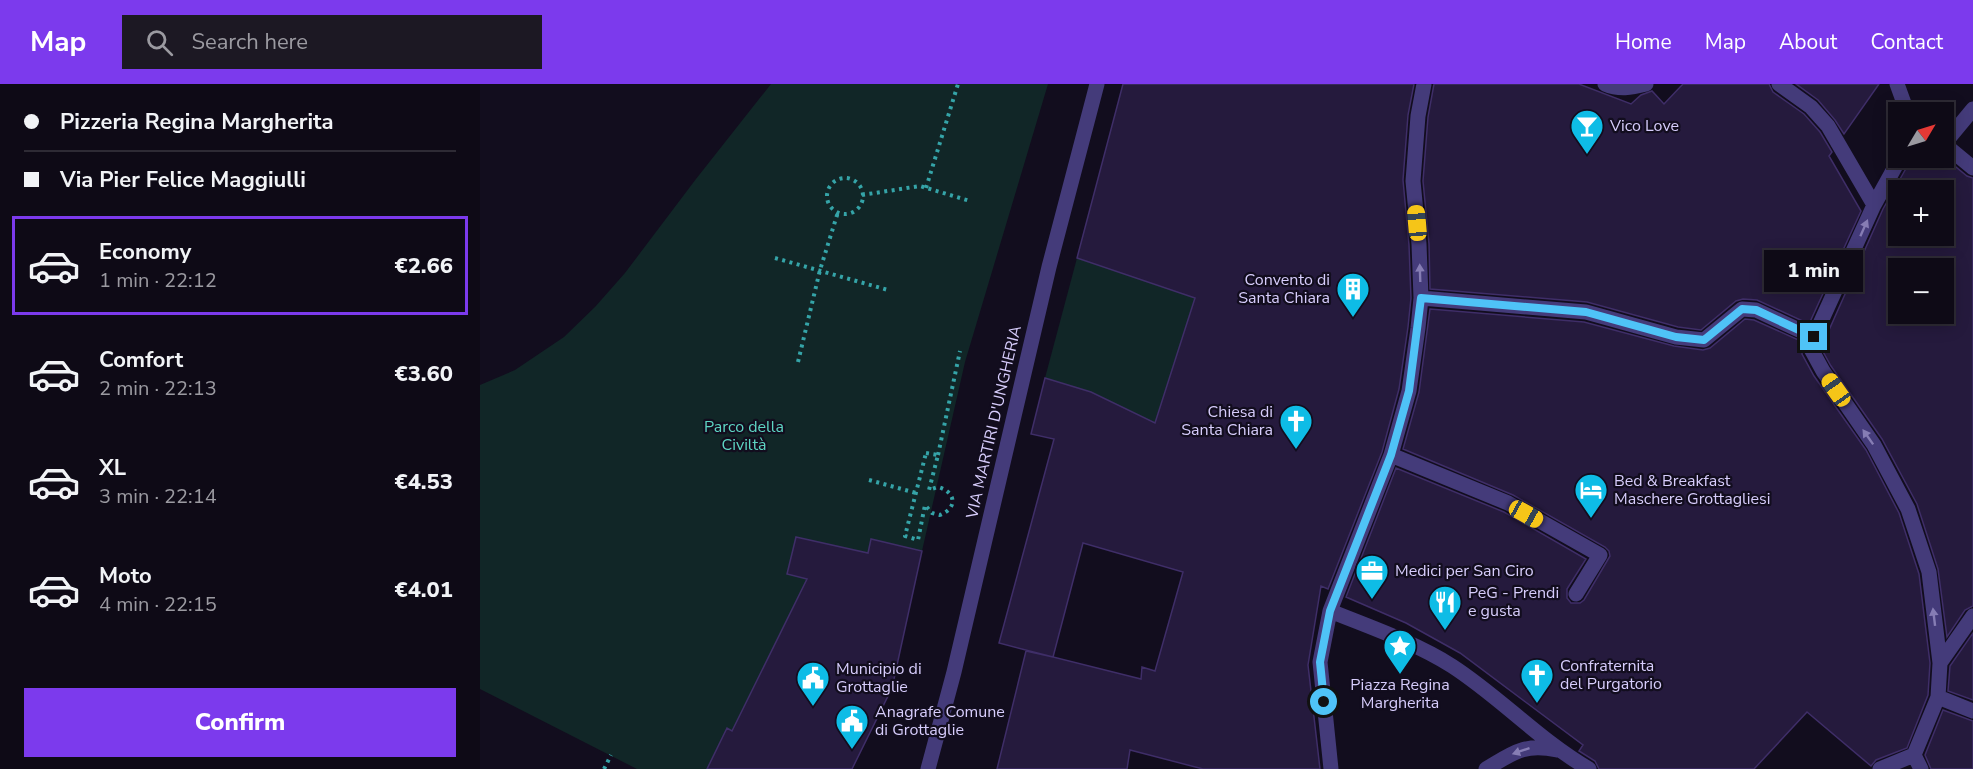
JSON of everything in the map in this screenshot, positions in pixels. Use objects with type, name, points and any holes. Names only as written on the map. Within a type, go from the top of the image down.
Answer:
[{"type":"street","name":"VIA MARTIRI D'UNGHERIA","points":[[928,769],[954,672],[1048,267],[1097,84]]},
{"type":"street","points":[[1331,769],[1320,662],[1330,611],[1391,455],[1409,391],[1421,298],[1413,181],[1418,116],[1424,84]]},
{"type":"street","points":[[1605,84],[1616,88],[1646,84]]},
{"type":"street","points":[[1779,84],[1820,115],[1874,205]]},
{"type":"street","points":[[1897,84],[1904,102]]},
{"type":"street","points":[[1954,132],[1973,109]]},
{"type":"street","points":[[1954,152],[1973,168]]},
{"type":"street","points":[[1880,769],[1914,755],[1938,697],[1940,663],[1929,572],[1908,509],[1874,445],[1823,371],[1811,349],[1814,337],[1874,205],[1894,168]]},
{"type":"street","points":[[1421,298],[1586,312],[1676,337],[1704,340],[1742,309],[1756,310],[1814,337]]},
{"type":"street","points":[[1391,455],[1508,504],[1600,555],[1576,594]]},
{"type":"street","points":[[1330,611],[1399,639],[1452,666],[1560,750],[1589,769]]},
{"type":"street","points":[[1940,663],[1973,616]]},
{"type":"street","points":[[1938,697],[1973,711]]},
{"type":"street","points":[[1486,769],[1524,748],[1540,746],[1560,750]]},
{"type":"street","points":[[1914,755],[1921,769]]},
{"type":"path","points":[[926,188],[958,84]]},
{"type":"path","points":[[843,178],[854,180],[861,189],[862,200],[856,210],[846,214],[838,212],[827,201],[828,189],[831,184],[843,178]]},
{"type":"path","points":[[862,195],[920,186],[970,201]]},
{"type":"path","points":[[798,362],[820,270],[838,212]]},
{"type":"path","points":[[775,258],[888,290]]},
{"type":"path","points":[[938,455],[926,453],[905,536],[918,540],[925,505],[932,513],[940,515],[948,511],[952,503],[951,493],[947,490],[938,487],[929,490],[938,455],[960,351]]},
{"type":"path","points":[[869,480],[916,494]]},
{"type":"path","points":[[604,769],[611,755]]},
{"type":"green space","name":"Parco della Civiltà","points":[[771,84],[1048,84],[965,362],[922,551],[732,731],[707,769],[637,769],[480,689],[480,385],[515,370],[564,337],[595,307],[625,273]]},
{"type":"green space","points":[[1077,258],[1195,298],[1155,423],[1091,392],[1045,378]]},
{"type":"building","points":[[1123,84],[1414,84],[1408,115],[1403,180],[1411,298],[1408,327],[1399,389],[1382,452],[1328,589],[1321,586],[1308,665],[1320,769],[1203,769],[1130,750],[1127,769],[997,769],[1026,651],[1053,657],[999,643],[1054,439],[1031,434],[1045,378],[1091,392],[1155,423],[1195,298],[1077,258]],"holes":[[[1083,543],[1183,572],[1155,671],[1142,667],[1141,679],[1053,657]]]},
{"type":"building","points":[[1434,84],[1579,84],[1631,104],[1641,95],[1652,91],[1664,104],[1683,84],[1769,84],[1773,92],[1804,114],[1820,132],[1832,152],[1829,156],[1861,211],[1809,324],[1757,300],[1736,301],[1701,330],[1678,327],[1587,302],[1430,289],[1429,244],[1423,181],[1428,117]]},
{"type":"building","points":[[1796,84],[1879,84],[1844,134],[1818,100]]},
{"type":"building","points":[[1954,165],[1973,178],[1973,606],[1965,610],[1947,637],[1938,569],[1917,504],[1882,439],[1821,348],[1888,200],[1888,246],[1954,246],[1954,180],[1899,180],[1906,168],[1954,168]]},
{"type":"building","points":[[1430,309],[1584,322],[1674,346],[1703,350],[1710,348],[1745,319],[1754,320],[1803,342],[1802,354],[1814,376],[1866,450],[1899,513],[1919,574],[1930,663],[1928,695],[1907,748],[1876,760],[1871,766],[1807,712],[1754,769],[1599,769],[1595,761],[1579,751],[1583,745],[1460,653],[1406,623],[1346,597],[1396,468],[1504,512],[1586,559],[1567,589],[1567,598],[1571,603],[1580,603],[1584,600],[1610,556],[1605,547],[1513,495],[1403,449],[1419,392]]},
{"type":"building","points":[[796,537],[868,553],[871,539],[922,551],[892,688],[852,769],[707,769],[727,728],[732,731],[807,579],[787,574]]},
{"type":"building","points":[[1973,633],[1973,700],[1948,691],[1950,666]]},
{"type":"building","points":[[1943,710],[1973,721],[1973,769],[1931,769],[1925,755]]},
{"type":"place","name":"Vico Love","points":[[1587,155]]},
{"type":"place","name":"Convento di Santa Chiara","points":[[1353,318]]},
{"type":"place","name":"Chiesa di Santa Chiara","points":[[1296,450]]},
{"type":"place","name":"Bed & Breakfast Maschere Grottagliesi","points":[[1591,519]]},
{"type":"place","name":"Medici per San Ciro","points":[[1372,600]]},
{"type":"place","name":"PeG - Prendi e gusta","points":[[1445,631]]},
{"type":"place","name":"Piazza Regina Margherita","points":[[1400,675]]},
{"type":"place","name":"Confraternita del Purgatorio","points":[[1537,704]]},
{"type":"place","name":"Municipio di Grottaglie","points":[[813,707]]},
{"type":"place","name":"Anagrafe Comune di Grottaglie","points":[[852,750]]},
{"type":"route","points":[[1324,702],[1320,662],[1330,611],[1391,455],[1409,391],[1421,298],[1586,312],[1676,337],[1704,340],[1742,309],[1756,310],[1814,337]]}]
